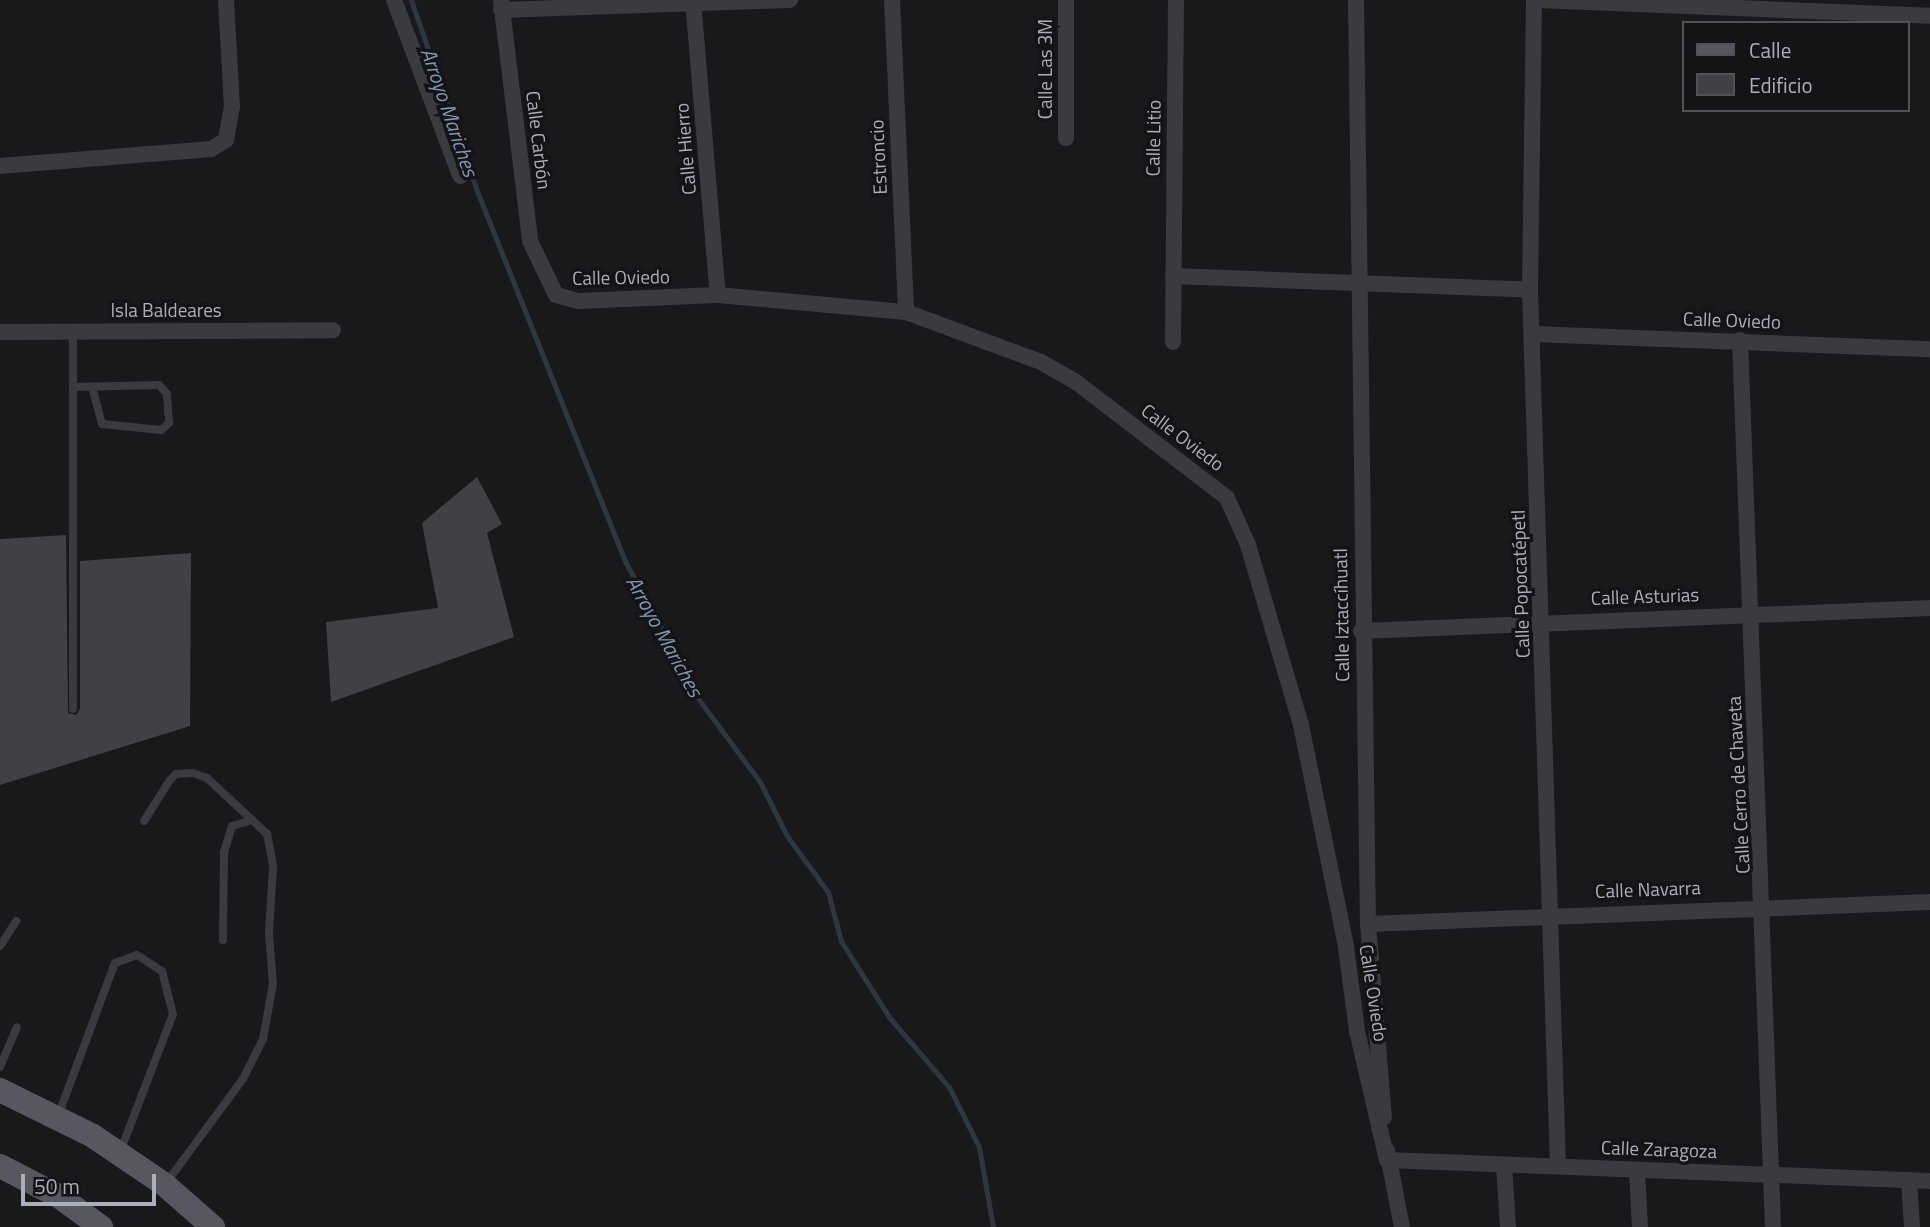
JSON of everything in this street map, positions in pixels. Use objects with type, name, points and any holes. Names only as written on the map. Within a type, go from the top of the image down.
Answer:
[{"type":"main road","points":[[0,1090],[58,1116],[120,1154],[165,1185],[213,1227]]},
{"type":"main road","points":[[0,1166],[60,1197],[101,1227]]},
{"type":"street","points":[[0,166],[211,149],[226,140],[232,107],[226,0]]},
{"type":"street","points":[[394,0],[460,176]]},
{"type":"street","points":[[501,5],[790,0]]},
{"type":"street","name":"Estroncio","points":[[892,0],[906,312]]},
{"type":"street","name":"Calle Las 3M","points":[[1066,0],[1066,138]]},
{"type":"street","name":"Calle Litio","points":[[1173,342],[1176,0]]},
{"type":"street","name":"Calle Iztaccíhuatl","points":[[1356,0],[1362,631],[1368,923],[1387,1160],[1402,1227]]},
{"type":"street","points":[[1536,0],[1889,7],[1930,16]]},
{"type":"street","name":"Calle Popocatépetl","points":[[1536,0],[1530,290],[1554,914],[1558,1166]]},
{"type":"street","name":"Calle Hierro","points":[[693,1],[718,295]]},
{"type":"street","name":"Calle Carbón","points":[[501,5],[530,240],[545,282]]},
{"type":"street","points":[[1173,276],[1530,290]]},
{"type":"street","name":"Calle Oviedo","points":[[545,282],[556,295],[578,301],[718,295],[906,312],[1041,362],[1076,382],[1227,498],[1248,545],[1301,725],[1360,1044],[1387,1160]]},
{"type":"street","name":"Isla Baldeares","points":[[0,332],[332,330]]},
{"type":"street","name":"Calle Oviedo","points":[[1533,334],[1930,349]]},
{"type":"street","name":"Calle Cerro de Chaveta","points":[[1740,340],[1765,905],[1773,1227]]},
{"type":"street","name":"Calle Asturias","points":[[1362,631],[1541,621],[1930,608]]},
{"type":"street","name":"Calle Navarra","points":[[1368,923],[1765,905],[1930,902]]},
{"type":"street","name":"Calle Zaragoza","points":[[1387,1160],[1930,1181]]},
{"type":"street","points":[[1504,1166],[1508,1227]]},
{"type":"street","points":[[1637,1170],[1640,1227]]},
{"type":"street","points":[[1909,1180],[1912,1227]]},
{"type":"lane","points":[[73,332],[73,709]]},
{"type":"lane","points":[[74,387],[159,385],[167,394],[169,423],[161,430],[102,424],[92,387]]},
{"type":"lane","points":[[144,821],[170,780],[193,773],[207,778],[267,834],[273,865],[269,933],[273,984],[263,1039],[243,1079],[165,1185]]},
{"type":"lane","points":[[223,940],[224,853],[232,826],[252,820]]},
{"type":"lane","points":[[0,946],[16,921]]},
{"type":"lane","points":[[58,1116],[115,963],[137,955],[162,971],[173,1014],[120,1154]]},
{"type":"lane","points":[[0,1067],[17,1027]]},
{"type":"building","points":[[477,477],[502,524],[487,533],[514,637],[331,702],[326,622],[438,608],[422,523]]},
{"type":"building","points":[[66,535],[68,713],[76,715],[80,709],[80,561],[191,553],[190,726],[0,785],[0,539]]},
{"type":"waterway","name":"Arroyo Mariches","points":[[411,0],[477,191],[625,561],[700,701],[760,782],[787,836],[828,892],[841,941],[889,1017],[949,1087],[979,1147],[993,1227]]}]
